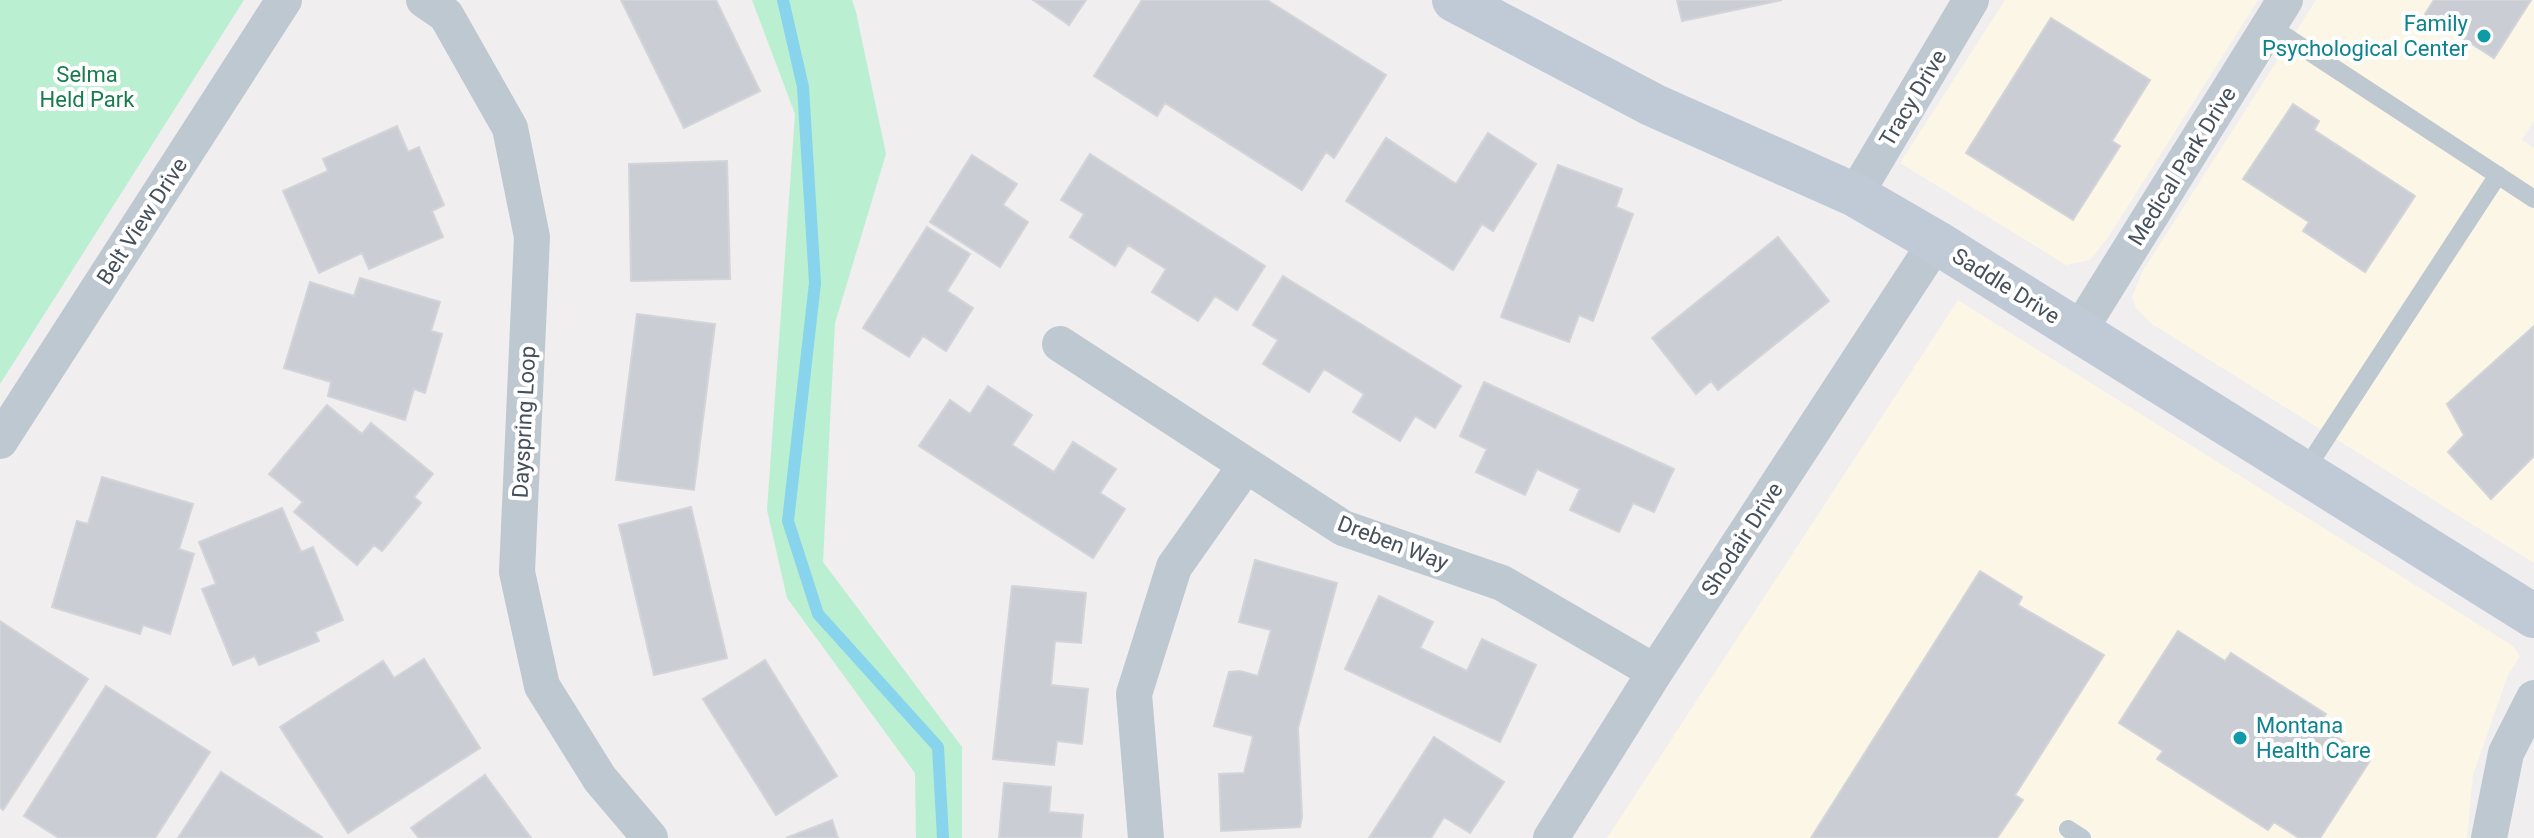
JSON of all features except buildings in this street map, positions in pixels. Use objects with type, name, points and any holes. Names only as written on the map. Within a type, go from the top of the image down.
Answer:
[{"type":"street","name":"Belt View Drive","points":[[0,441],[284,0]]},
{"type":"street","name":"Dayspring Loop","points":[[424,0],[446,15],[510,128],[532,237],[517,572],[542,686],[600,779],[650,838]]},
{"type":"street","name":"Saddle Drive","points":[[1454,0],[1653,105],[1855,195],[1936,242],[2534,616]]},
{"type":"street","name":"Tracy Drive","points":[[1855,195],[1971,0]]},
{"type":"street","name":"Medical Park Drive","points":[[2079,331],[2277,13]]},
{"type":"street","name":"Shodair Drive","points":[[1551,838],[1655,672],[1936,242]]},
{"type":"street","name":"Dreben Way","points":[[1060,344],[1343,528],[1502,583],[1655,672]]},
{"type":"street","points":[[1146,838],[1134,694],[1174,567],[1246,465]]},
{"type":"street","points":[[2489,838],[2506,753],[2534,698]]},
{"type":"lane","points":[[2277,13],[2534,199]]},
{"type":"lane","points":[[2304,472],[2498,175]]},
{"type":"shaded area","points":[[2005,0],[2258,0],[2109,236],[2090,260],[2066,265],[1900,163]]},
{"type":"shaded area","points":[[2316,0],[2534,0],[2534,121],[2522,140],[2534,148],[2534,563],[2152,324],[2136,308],[2132,297],[2142,272]]},
{"type":"shaded area","points":[[1958,300],[2513,646],[2520,656],[2508,675],[2473,775],[2467,838],[1607,838]]},
{"type":"green space","name":"Selma Held Park","points":[[0,0],[244,0],[0,384]]},
{"type":"green space","points":[[752,0],[852,0],[856,12],[886,154],[835,323],[823,562],[962,747],[962,838],[916,838],[915,773],[787,598],[767,510],[795,114]]},
{"type":"waterway","points":[[783,0],[803,87],[815,283],[788,521],[818,614],[938,747],[943,838]]},
{"type":"place","name":"Family Psychological Center","points":[[2484,36]]},
{"type":"place","name":"Montana Health Care","points":[[2240,738]]}]
